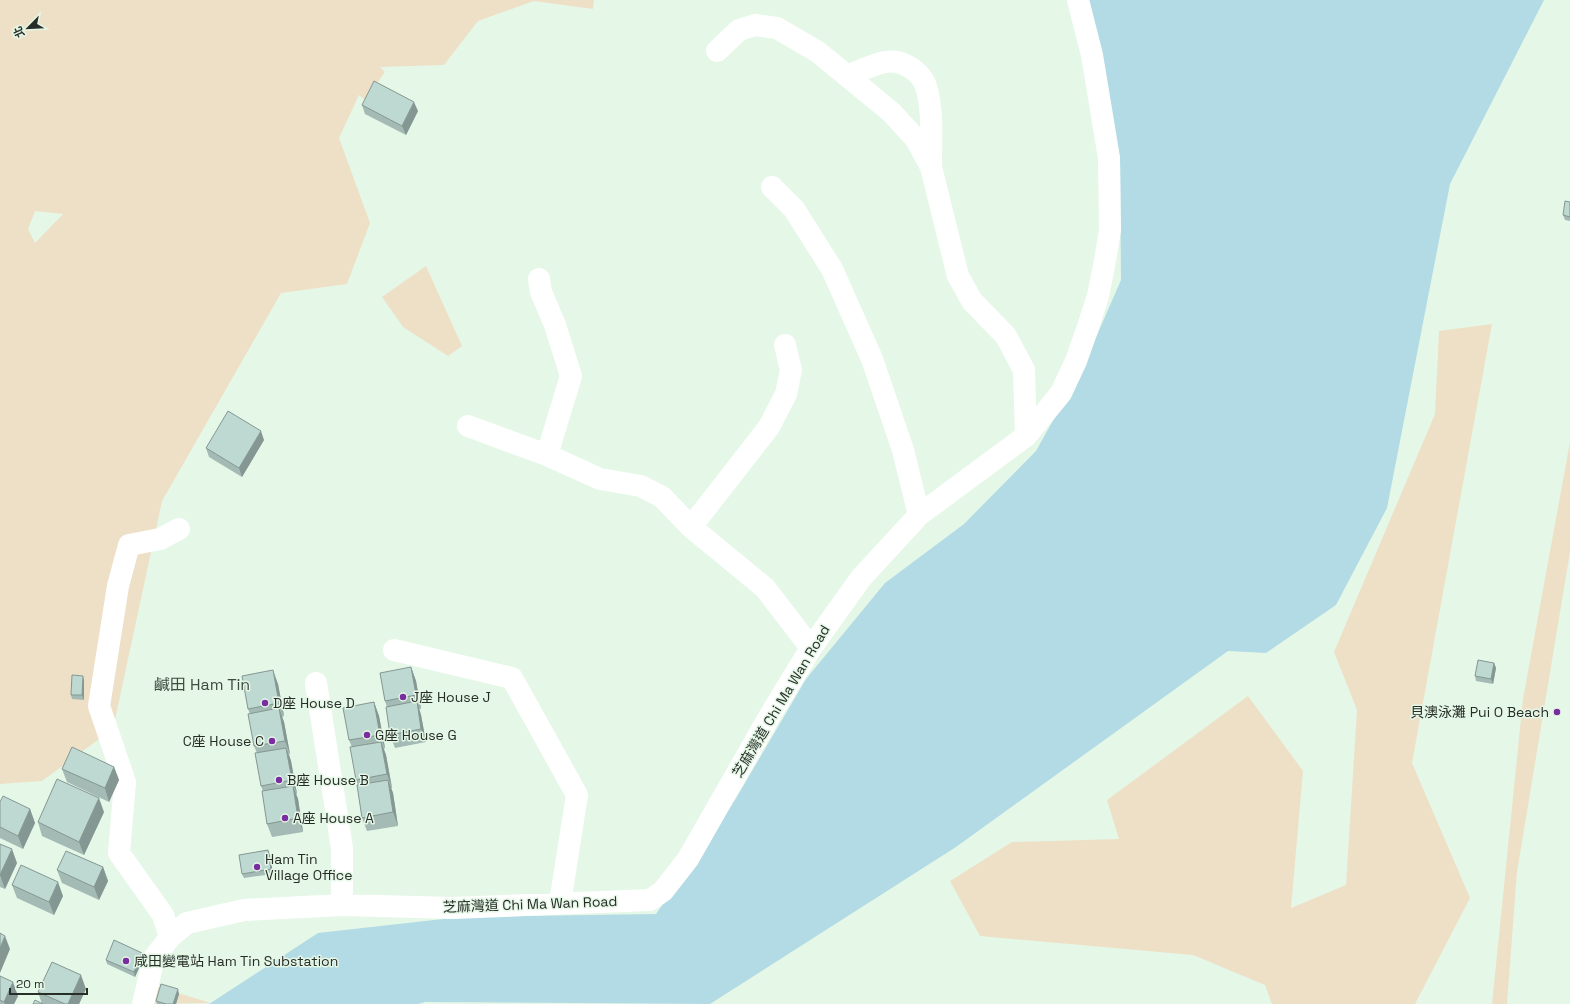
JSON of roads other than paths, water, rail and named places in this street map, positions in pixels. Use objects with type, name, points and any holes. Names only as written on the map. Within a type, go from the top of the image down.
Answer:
[{"type":"street","name":"芝麻灣道 Chi Ma Wan Road","points":[[143,1004],[154,958],[170,937],[187,923],[244,910],[342,905],[452,908],[650,900],[663,891],[688,860],[769,717],[811,648],[861,578],[919,516],[1026,436],[1061,393],[1076,361],[1098,296],[1106,261],[1110,230],[1109,158],[1092,54],[1078,0]]},
{"type":"street","points":[[717,51],[739,30],[755,25],[777,28],[818,52],[891,112],[916,139],[931,167]]},
{"type":"street","points":[[847,76],[886,62],[899,62],[911,66],[927,88],[930,104],[931,167],[958,276],[972,301],[1006,336],[1024,370],[1026,436]]},
{"type":"street","points":[[772,187],[794,209],[832,270],[872,359],[904,450],[919,516]]},
{"type":"street","points":[[539,279],[541,292],[555,325],[571,376],[548,455]]},
{"type":"street","points":[[692,528],[764,433],[786,394],[791,370],[785,345]]},
{"type":"street","points":[[468,426],[548,455],[600,479],[641,486],[662,497],[692,528],[765,588],[811,648]]},
{"type":"street","points":[[170,937],[163,915],[119,853],[125,782],[99,706],[118,586],[129,545],[160,539],[178,528]]},
{"type":"street","points":[[394,650],[512,678],[576,795],[560,903]]},
{"type":"street","points":[[316,683],[342,848],[342,905]]},
{"type":"water","points":[[1085,0],[1544,0],[1450,184],[1387,508],[1336,605],[1266,653],[1228,651],[956,847],[710,1004],[425,1002],[418,1004],[209,1004],[318,933],[461,917],[656,914],[735,800],[806,679],[885,583],[964,524],[1036,451],[1084,365],[1121,280],[1120,159]]},
{"type":"place","name":"J座 House J","points":[[403,697]]},
{"type":"place","name":"D座 House D","points":[[265,703]]},
{"type":"place","name":"貝澳泳灘 Pui O Beach","points":[[1557,712]]},
{"type":"place","name":"G座 House G","points":[[367,735]]},
{"type":"place","name":"C座 House C","points":[[272,741]]},
{"type":"place","name":"B座 House B","points":[[279,780]]},
{"type":"place","name":"A座 House A","points":[[285,818]]},
{"type":"place","name":"Ham Tin Village Office","points":[[257,867]]},
{"type":"place","name":"咸田變電站 Ham Tin Substation","points":[[126,961]]},
{"type":"district","name":"鹹田 Ham Tin","points":[[202,684]]}]
